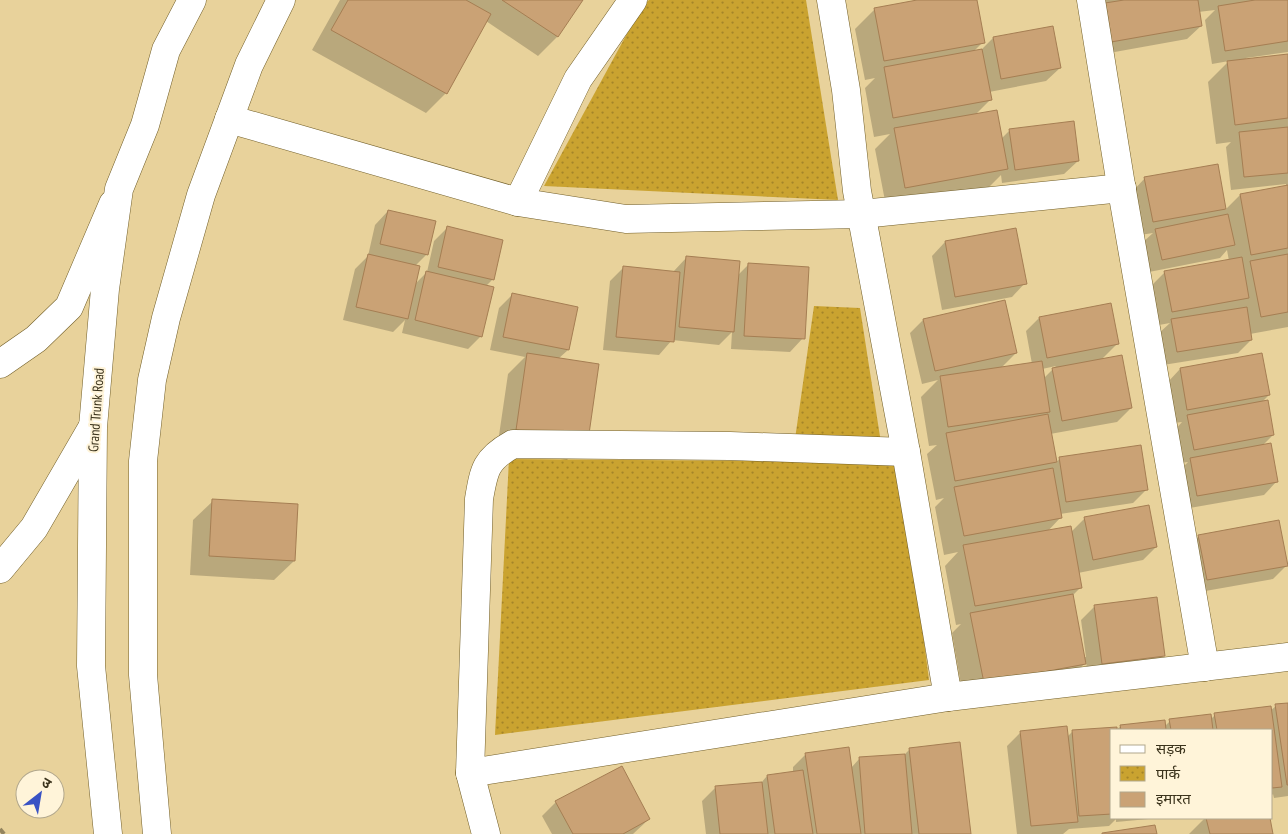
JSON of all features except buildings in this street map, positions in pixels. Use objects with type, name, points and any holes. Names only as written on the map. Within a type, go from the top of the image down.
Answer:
[{"type":"main road","name":"Grand Trunk Road","points":[[108,834],[91,666],[93,427],[105,289],[119,189],[145,125],[166,50],[192,0]]},
{"type":"main road","points":[[157,834],[143,676],[142,461],[152,380],[166,318],[201,195],[249,66],[281,0]]},
{"type":"main road","points":[[518,202],[578,79],[633,0]]},
{"type":"main road","points":[[831,0],[846,90],[857,191],[906,452],[948,697]]},
{"type":"main road","points":[[1091,0],[1205,666]]},
{"type":"main road","points":[[229,119],[518,202],[626,219],[862,214],[1122,188]]},
{"type":"main road","points":[[0,364],[36,340],[69,307],[119,189]]},
{"type":"main road","points":[[0,569],[34,528],[93,427]]},
{"type":"main road","points":[[486,834],[470,773],[479,499],[482,480],[488,465],[497,452],[513,444],[730,446],[906,452]]},
{"type":"main road","points":[[470,773],[948,697],[1288,657]]},
{"type":"green space","points":[[649,0],[806,0],[838,200],[544,186],[641,8]]},
{"type":"green space","points":[[814,306],[860,308],[881,443],[795,439]]},
{"type":"green space","points":[[509,459],[901,462],[929,680],[495,735]]},
{"type":"railway","points":[[0,829],[4,834]]}]
